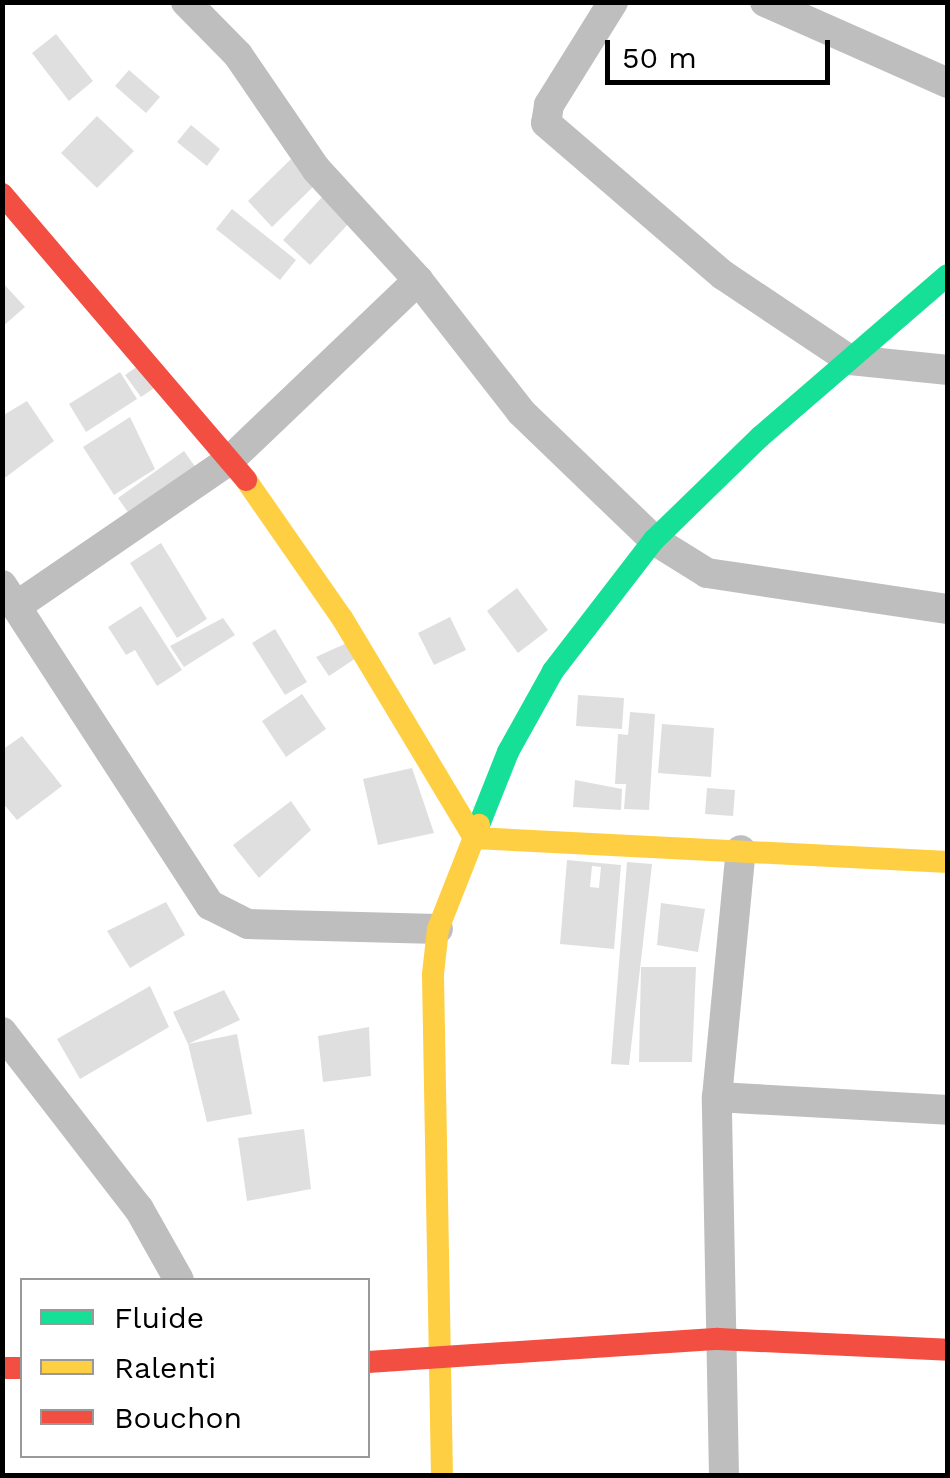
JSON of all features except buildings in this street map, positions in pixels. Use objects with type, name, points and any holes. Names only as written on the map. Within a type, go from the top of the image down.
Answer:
[{"type":"street","points":[[186,2],[238,55],[348,207],[418,280],[520,412],[654,540],[707,573],[948,609]]},
{"type":"street","points":[[613,2],[549,105],[546,124],[723,274],[850,360],[948,370]]},
{"type":"street","points":[[765,2],[948,83]]},
{"type":"street","points":[[2,194],[231,459],[342,618],[474,838]]},
{"type":"street","points":[[442,1476],[435,1360],[438,929],[508,752],[553,671],[654,540],[948,275]]},
{"type":"street","points":[[418,280],[231,459],[10,595],[210,905],[248,924],[438,929]]},
{"type":"street","points":[[474,838],[948,862]]},
{"type":"street","points":[[724,1476],[718,1339],[717,1098],[741,850]]},
{"type":"street","points":[[2,1032],[139,1208],[178,1278]]},
{"type":"street","points":[[717,1098],[948,1110]]},
{"type":"street","points":[[370,1362],[718,1339],[948,1350]]},
{"type":"traffic: fast","points":[[479,825],[508,752],[553,671],[654,540],[760,437],[948,275]]},
{"type":"traffic: slow","points":[[246,480],[342,618],[474,838],[948,862]]},
{"type":"traffic: slow","points":[[442,1476],[433,974],[438,929],[479,825]]},
{"type":"traffic: jam","points":[[2,194],[246,480]]},
{"type":"traffic: jam","points":[[370,1362],[718,1339],[948,1350]]},
{"type":"traffic: jam","points":[[2,1368],[20,1368]]}]
